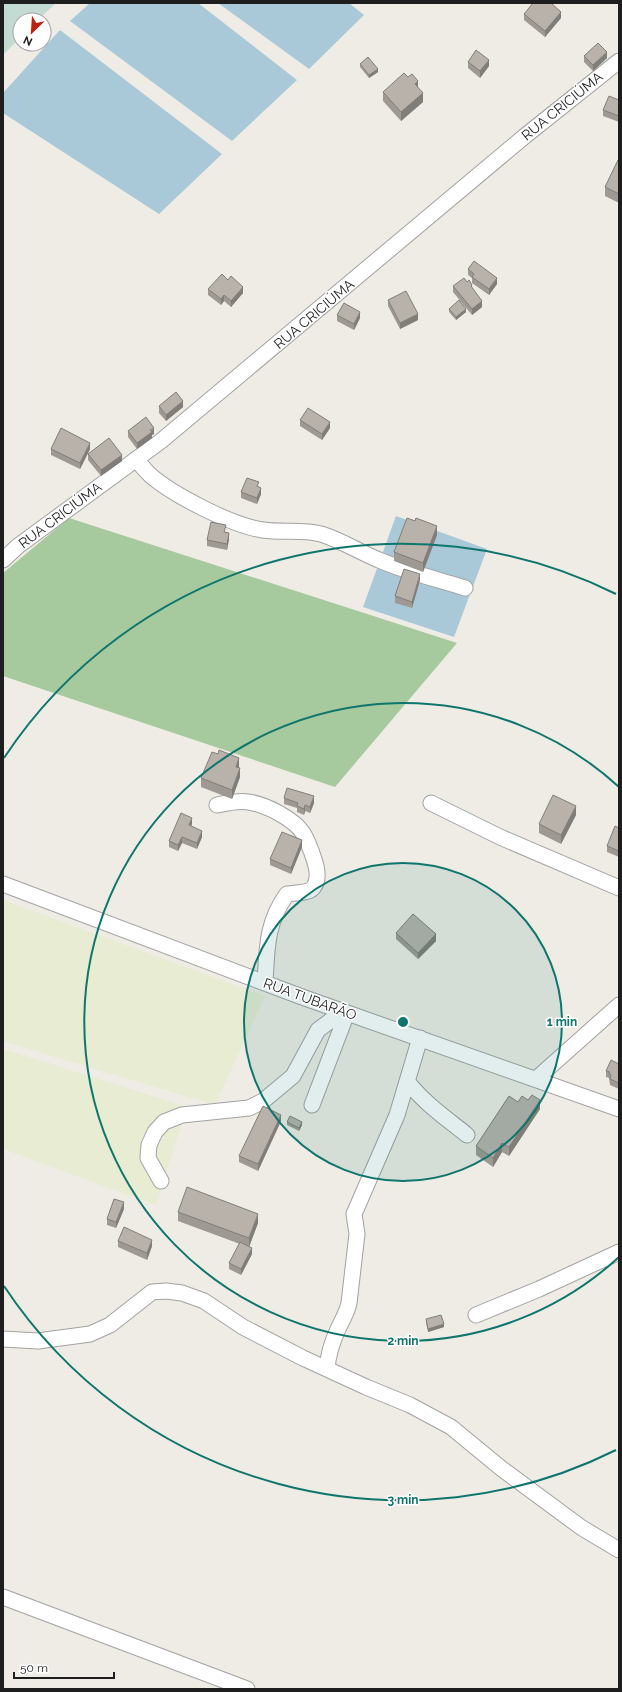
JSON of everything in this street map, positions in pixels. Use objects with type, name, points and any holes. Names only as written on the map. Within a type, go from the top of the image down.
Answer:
[{"type":"street","name":"RUA CRICIÚMA","points":[[3,560],[18,546],[168,436],[525,136],[619,61]]},
{"type":"street","points":[[136,459],[150,475],[169,488],[196,504],[242,526],[263,530],[303,531],[320,534],[380,560],[465,588]]},
{"type":"street","points":[[217,805],[231,802],[248,802],[263,806],[291,820],[303,833],[318,869],[317,883],[312,889],[287,894],[274,914],[268,934],[264,983]]},
{"type":"street","points":[[431,803],[500,837],[619,888]]},
{"type":"street","name":"RUA TUBARÃO","points":[[3,884],[264,983],[536,1078],[619,1109]]},
{"type":"street","points":[[536,1078],[619,1005]]},
{"type":"street","points":[[312,1105],[347,1013]]},
{"type":"street","points":[[161,1181],[148,1158],[149,1145],[155,1132],[164,1122],[182,1115],[250,1108],[263,1101],[293,1076],[318,1030],[334,1018],[347,1013]]},
{"type":"street","points":[[327,1369],[331,1347],[338,1328],[346,1314],[350,1299],[357,1234],[354,1214],[397,1115],[420,1038]]},
{"type":"street","points":[[407,1081],[418,1095],[427,1103],[467,1134]]},
{"type":"street","points":[[476,1315],[539,1289],[619,1252]]},
{"type":"street","points":[[3,1339],[38,1341],[90,1334],[110,1324],[152,1292],[166,1291],[182,1293],[204,1301],[266,1339],[327,1369],[410,1404],[451,1427],[502,1469],[576,1524],[619,1550]]},
{"type":"street","points":[[3,1597],[247,1689]]},
{"type":"green space","points":[[69,518],[457,643],[335,787],[3,676],[3,573]]},
{"type":"green space","points":[[3,900],[265,996],[215,1105],[3,1041]]},
{"type":"green space","points":[[3,1049],[187,1107],[156,1205],[3,1149]]},
{"type":"shaded area","points":[[3,3],[56,3],[46,12],[12,12],[12,46],[3,55]]},
{"type":"shaded area","points":[[90,3],[198,3],[297,80],[232,141],[70,21]]},
{"type":"shaded area","points":[[218,3],[349,3],[364,15],[309,69]]},
{"type":"shaded area","points":[[60,30],[222,154],[159,214],[3,113],[3,93],[40,52],[52,52],[52,39]]},
{"type":"shaded area","points":[[396,516],[487,549],[454,637],[363,607]]},
{"type":"building","points":[[533,3],[551,3],[561,12],[545,31],[524,14]]},
{"type":"building","points":[[598,43],[607,52],[593,65],[584,56]]},
{"type":"building","points":[[476,50],[489,60],[480,71],[468,62]]},
{"type":"building","points":[[368,57],[378,69],[369,75],[360,64]]},
{"type":"building","points":[[404,73],[408,77],[412,74],[418,81],[415,84],[423,93],[401,112],[383,92]]},
{"type":"building","points":[[609,96],[619,100],[619,116],[603,110]]},
{"type":"building","points":[[619,160],[619,194],[605,187]]},
{"type":"building","points":[[474,261],[497,278],[489,289],[472,277],[474,274],[468,269]]},
{"type":"building","points":[[222,274],[228,280],[231,276],[243,287],[231,301],[224,295],[221,299],[208,289]]},
{"type":"building","points":[[464,278],[467,282],[469,280],[472,285],[471,286],[482,301],[472,309],[453,286]]},
{"type":"building","points":[[406,291],[418,314],[400,323],[388,300]]},
{"type":"building","points":[[459,300],[466,309],[456,317],[449,309]]},
{"type":"building","points":[[344,303],[360,312],[354,324],[337,315]]},
{"type":"building","points":[[176,392],[183,401],[166,415],[159,406]]},
{"type":"building","points":[[308,408],[330,422],[322,434],[300,420]]},
{"type":"building","points":[[146,417],[154,428],[150,430],[152,432],[137,443],[128,431]]},
{"type":"building","points":[[61,428],[90,443],[80,463],[51,449]]},
{"type":"building","points":[[109,438],[122,455],[101,470],[88,454]]},
{"type":"building","points":[[247,478],[259,482],[257,486],[261,488],[257,498],[241,492]]},
{"type":"building","points":[[407,518],[415,521],[416,518],[437,526],[423,563],[394,552]]},
{"type":"building","points":[[211,522],[226,525],[224,532],[229,533],[227,544],[207,540]]},
{"type":"building","points":[[404,569],[420,574],[412,602],[395,596]]},
{"type":"building","points":[[219,750],[239,758],[236,767],[240,768],[232,790],[201,778],[212,752],[218,754]]},
{"type":"building","points":[[287,788],[314,796],[310,807],[305,805],[304,809],[297,806],[298,803],[284,798]]},
{"type":"building","points":[[553,795],[576,806],[561,835],[539,824]]},
{"type":"building","points":[[181,813],[192,818],[189,825],[202,831],[197,843],[182,837],[178,845],[169,841]]},
{"type":"building","points":[[615,826],[619,828],[619,851],[607,846]]},
{"type":"building","points":[[282,832],[302,840],[291,868],[270,859]]},
{"type":"building","points":[[413,914],[436,934],[418,953],[396,933]]},
{"type":"building","points":[[611,1060],[619,1064],[619,1083],[610,1079],[610,1072],[606,1071]]},
{"type":"building","points":[[532,1095],[540,1100],[509,1147],[502,1143],[493,1158],[476,1146],[509,1096],[518,1102],[522,1096],[528,1100]]},
{"type":"building","points":[[263,1106],[281,1115],[258,1164],[239,1156]]},
{"type":"building","points":[[290,1116],[302,1122],[299,1128],[287,1122]]},
{"type":"building","points":[[187,1187],[258,1214],[249,1238],[178,1212]]},
{"type":"building","points":[[114,1199],[124,1202],[116,1222],[107,1219]]},
{"type":"building","points":[[124,1227],[152,1240],[147,1253],[118,1241]]},
{"type":"building","points":[[240,1242],[252,1248],[241,1269],[229,1263]]},
{"type":"building","points":[[441,1315],[444,1324],[428,1329],[426,1319]]}]
